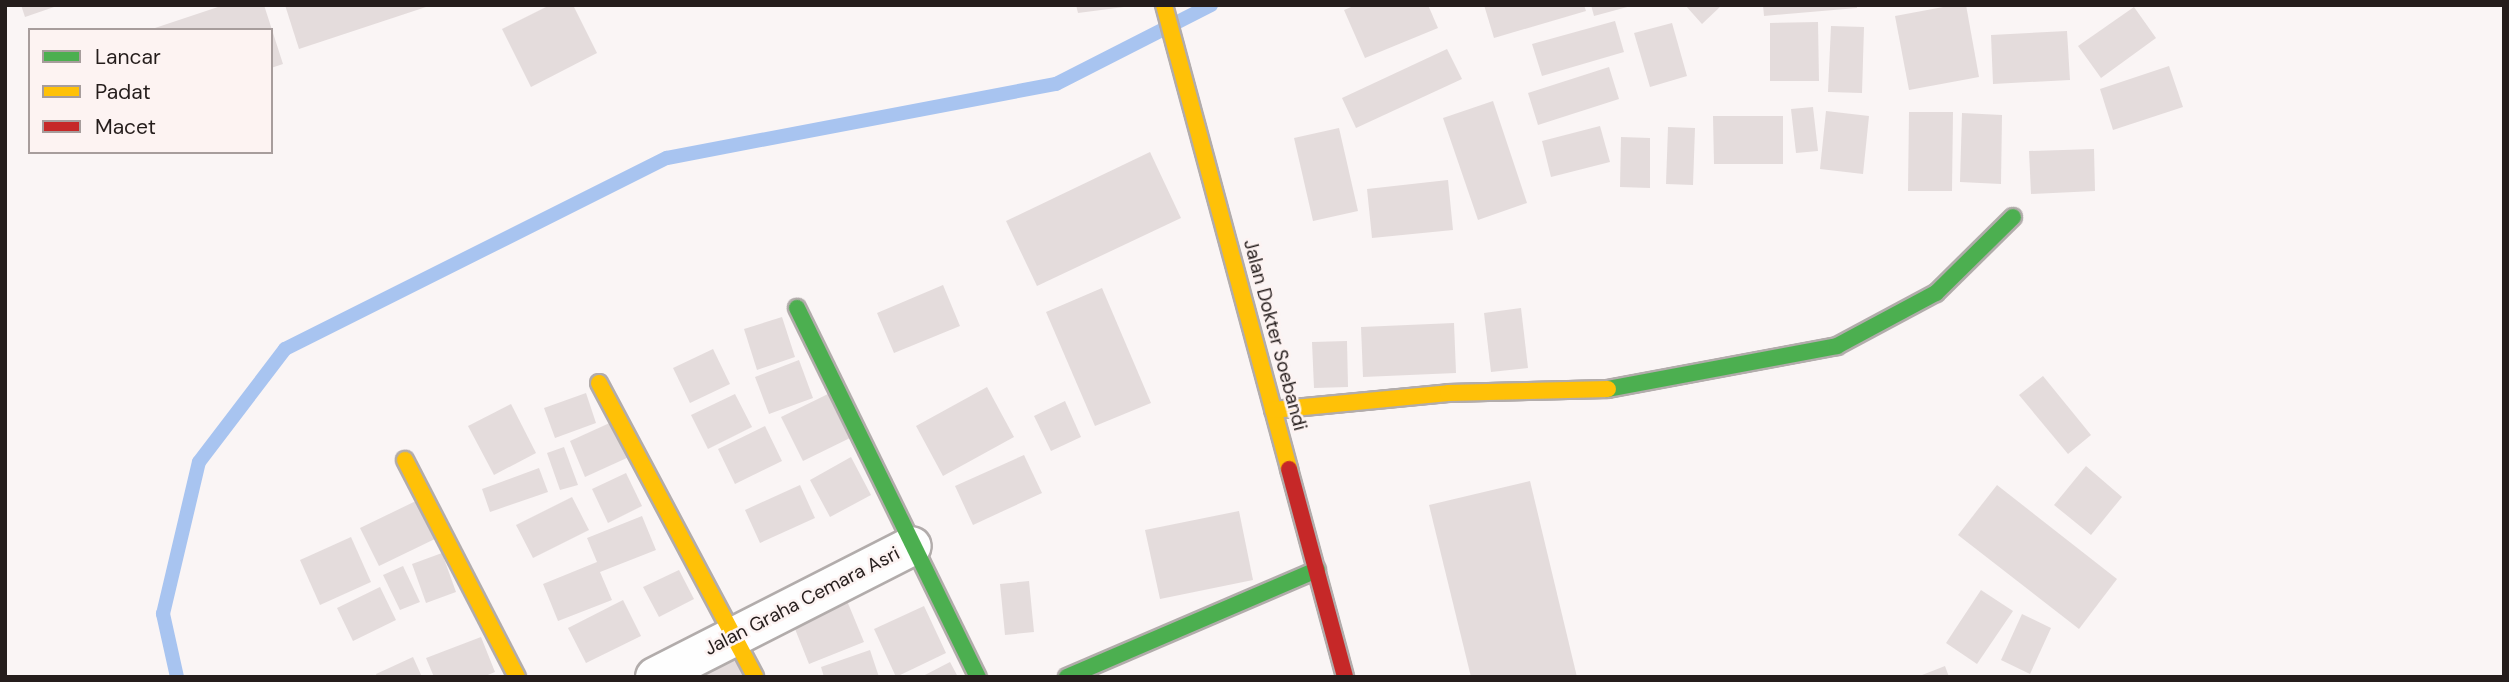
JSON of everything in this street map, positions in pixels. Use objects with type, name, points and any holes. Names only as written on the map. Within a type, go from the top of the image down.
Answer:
[{"type":"street","name":"Jalan Dokter Soebandi","points":[[1164,5],[1345,677]]},
{"type":"street","points":[[1273,410],[1448,393],[1599,390],[1837,346],[1936,293],[2013,217]]},
{"type":"street","name":"Jalan Graha Cemara Asri","points":[[797,308],[978,677]]},
{"type":"street","points":[[599,383],[755,677]]},
{"type":"street","points":[[405,460],[517,677]]},
{"type":"street","name":"Jalan Graha Cemara Asri","points":[[655,677],[912,546]]},
{"type":"street","points":[[1067,677],[1317,570]]},
{"type":"building","points":[[21,5],[57,5],[57,6],[25,17]]},
{"type":"building","points":[[224,5],[264,5],[271,28],[155,28]]},
{"type":"building","points":[[285,5],[429,5],[429,6],[299,49]]},
{"type":"building","points":[[550,5],[573,5],[597,53],[531,87],[502,29]]},
{"type":"building","points":[[1076,5],[1124,5],[1124,7],[1078,13]]},
{"type":"building","points":[[1356,5],[1428,5],[1438,28],[1365,58],[1344,10]]},
{"type":"building","points":[[1484,5],[1584,5],[1586,11],[1494,38]]},
{"type":"building","points":[[1591,5],[1631,5],[1631,6],[1594,16]]},
{"type":"building","points":[[1685,5],[1722,5],[1702,24]]},
{"type":"building","points":[[1763,5],[1857,5],[1857,8],[1764,16]]},
{"type":"building","points":[[1966,5],[1979,77],[1909,90],[1895,16]]},
{"type":"building","points":[[2134,7],[2156,38],[2101,78],[2078,46]]},
{"type":"building","points":[[1615,21],[1624,52],[1542,76],[1532,44]]},
{"type":"building","points":[[1818,22],[1819,81],[1770,81],[1770,23]]},
{"type":"building","points":[[1672,23],[1687,76],[1650,87],[1634,33]]},
{"type":"building","points":[[1831,26],[1864,27],[1862,93],[1828,92]]},
{"type":"building","points":[[2067,31],[2070,80],[1993,84],[1991,35]]},
{"type":"building","points":[[273,33],[283,64],[273,67]]},
{"type":"building","points":[[1447,49],[1462,79],[1356,128],[1342,98]]},
{"type":"building","points":[[2169,66],[2183,107],[2113,130],[2100,89]]},
{"type":"building","points":[[1609,67],[1619,99],[1538,125],[1528,93]]},
{"type":"building","points":[[1493,101],[1527,203],[1478,220],[1443,118]]},
{"type":"building","points":[[1813,107],[1818,151],[1796,153],[1791,109]]},
{"type":"building","points":[[1826,111],[1869,116],[1863,174],[1820,169]]},
{"type":"building","points":[[1909,112],[1953,112],[1952,191],[1908,191]]},
{"type":"building","points":[[1962,113],[2002,115],[2001,184],[1960,182]]},
{"type":"building","points":[[1713,116],[1783,116],[1783,164],[1714,164]]},
{"type":"building","points":[[1600,126],[1610,162],[1551,177],[1542,141]]},
{"type":"building","points":[[1668,127],[1695,128],[1693,185],[1666,184]]},
{"type":"building","points":[[1339,128],[1358,211],[1313,221],[1294,138]]},
{"type":"building","points":[[1621,137],[1650,138],[1650,188],[1620,187]]},
{"type":"building","points":[[2094,149],[2095,191],[2031,194],[2029,151]]},
{"type":"building","points":[[1150,152],[1181,218],[1037,286],[1006,221]]},
{"type":"building","points":[[1448,180],[1453,230],[1372,238],[1367,189]]},
{"type":"building","points":[[943,285],[960,326],[894,353],[877,313]]},
{"type":"building","points":[[1102,288],[1151,403],[1095,426],[1046,312]]},
{"type":"building","points":[[1521,308],[1528,368],[1491,372],[1484,313]]},
{"type":"building","points":[[782,317],[795,357],[757,370],[744,329]]},
{"type":"building","points":[[1454,323],[1456,373],[1363,377],[1361,327]]},
{"type":"building","points":[[1347,341],[1348,387],[1314,388],[1312,342]]},
{"type":"building","points":[[713,349],[730,384],[690,403],[673,368]]},
{"type":"building","points":[[799,360],[813,398],[769,414],[755,377]]},
{"type":"building","points":[[2043,376],[2091,435],[2068,454],[2019,395]]},
{"type":"building","points":[[987,387],[1014,437],[943,476],[916,426]]},
{"type":"building","points":[[586,393],[596,423],[555,438],[544,408]]},
{"type":"building","points":[[735,394],[752,427],[708,449],[691,415]]},
{"type":"building","points":[[828,394],[850,438],[803,461],[781,417]]},
{"type":"building","points":[[1065,401],[1081,437],[1051,451],[1034,416]]},
{"type":"building","points":[[511,404],[536,453],[494,475],[468,426]]},
{"type":"building","points":[[614,421],[629,457],[585,477],[570,441]]},
{"type":"building","points":[[765,426],[782,461],[735,484],[718,449]]},
{"type":"building","points":[[564,447],[578,485],[560,490],[547,453]]},
{"type":"building","points":[[1024,455],[1042,493],[973,525],[955,486]]},
{"type":"building","points":[[851,457],[871,495],[830,517],[810,480]]},
{"type":"building","points":[[2086,466],[2122,497],[2091,535],[2054,505]]},
{"type":"building","points":[[539,468],[548,492],[490,512],[482,489]]},
{"type":"building","points":[[626,473],[642,506],[608,523],[592,489]]},
{"type":"building","points":[[1530,481],[1577,677],[1471,677],[1429,505]]},
{"type":"building","points":[[800,485],[815,518],[760,543],[745,510]]},
{"type":"building","points":[[1997,485],[2117,579],[2079,629],[1958,535]]},
{"type":"building","points":[[572,497],[589,530],[533,558],[516,525]]},
{"type":"building","points":[[420,499],[439,537],[379,566],[360,528]]},
{"type":"building","points":[[1239,511],[1253,580],[1160,599],[1145,530]]},
{"type":"building","points":[[642,516],[656,550],[600,572],[612,600],[558,621],[543,584],[597,562],[587,538]]},
{"type":"building","points":[[351,537],[371,582],[320,605],[300,560]]},
{"type":"building","points":[[442,553],[456,592],[426,603],[412,564]]},
{"type":"building","points":[[403,566],[420,602],[400,610],[383,575]]},
{"type":"building","points":[[679,570],[694,599],[659,617],[643,587]]},
{"type":"building","points":[[1029,581],[1034,632],[1005,635],[1000,584]]},
{"type":"building","points":[[380,587],[396,620],[353,641],[337,608]]},
{"type":"building","points":[[1981,590],[2013,611],[1977,664],[1946,643]]},
{"type":"building","points":[[845,596],[864,642],[809,664],[791,619]]},
{"type":"building","points":[[623,600],[641,636],[586,663],[568,628]]},
{"type":"building","points":[[924,606],[946,653],[896,677],[874,629]]},
{"type":"building","points":[[2022,614],[2051,628],[2030,674],[2001,660]]},
{"type":"building","points":[[481,637],[495,672],[483,677],[434,677],[426,658]]},
{"type":"building","points":[[734,647],[747,677],[666,677]]},
{"type":"building","points":[[870,650],[879,677],[824,677],[821,667]]},
{"type":"building","points":[[413,657],[422,677],[377,677],[376,674]]},
{"type":"building","points":[[950,662],[958,677],[921,677]]},
{"type":"building","points":[[1945,666],[1949,677],[1917,677]]},
{"type":"waterway","points":[[177,677],[163,614],[199,462],[285,349],[667,158],[1056,84],[1211,5]]},
{"type":"traffic: fast","points":[[1608,389],[1837,346],[1936,293],[2013,217]]},
{"type":"traffic: fast","points":[[797,308],[978,677]]},
{"type":"traffic: fast","points":[[1067,677],[1317,570]]},
{"type":"traffic: slow","points":[[1164,5],[1289,469]]},
{"type":"traffic: slow","points":[[599,383],[755,677]]},
{"type":"traffic: slow","points":[[1273,410],[1448,393],[1608,389]]},
{"type":"traffic: slow","points":[[405,460],[517,677]]},
{"type":"traffic: jam","points":[[1289,469],[1345,677]]}]
